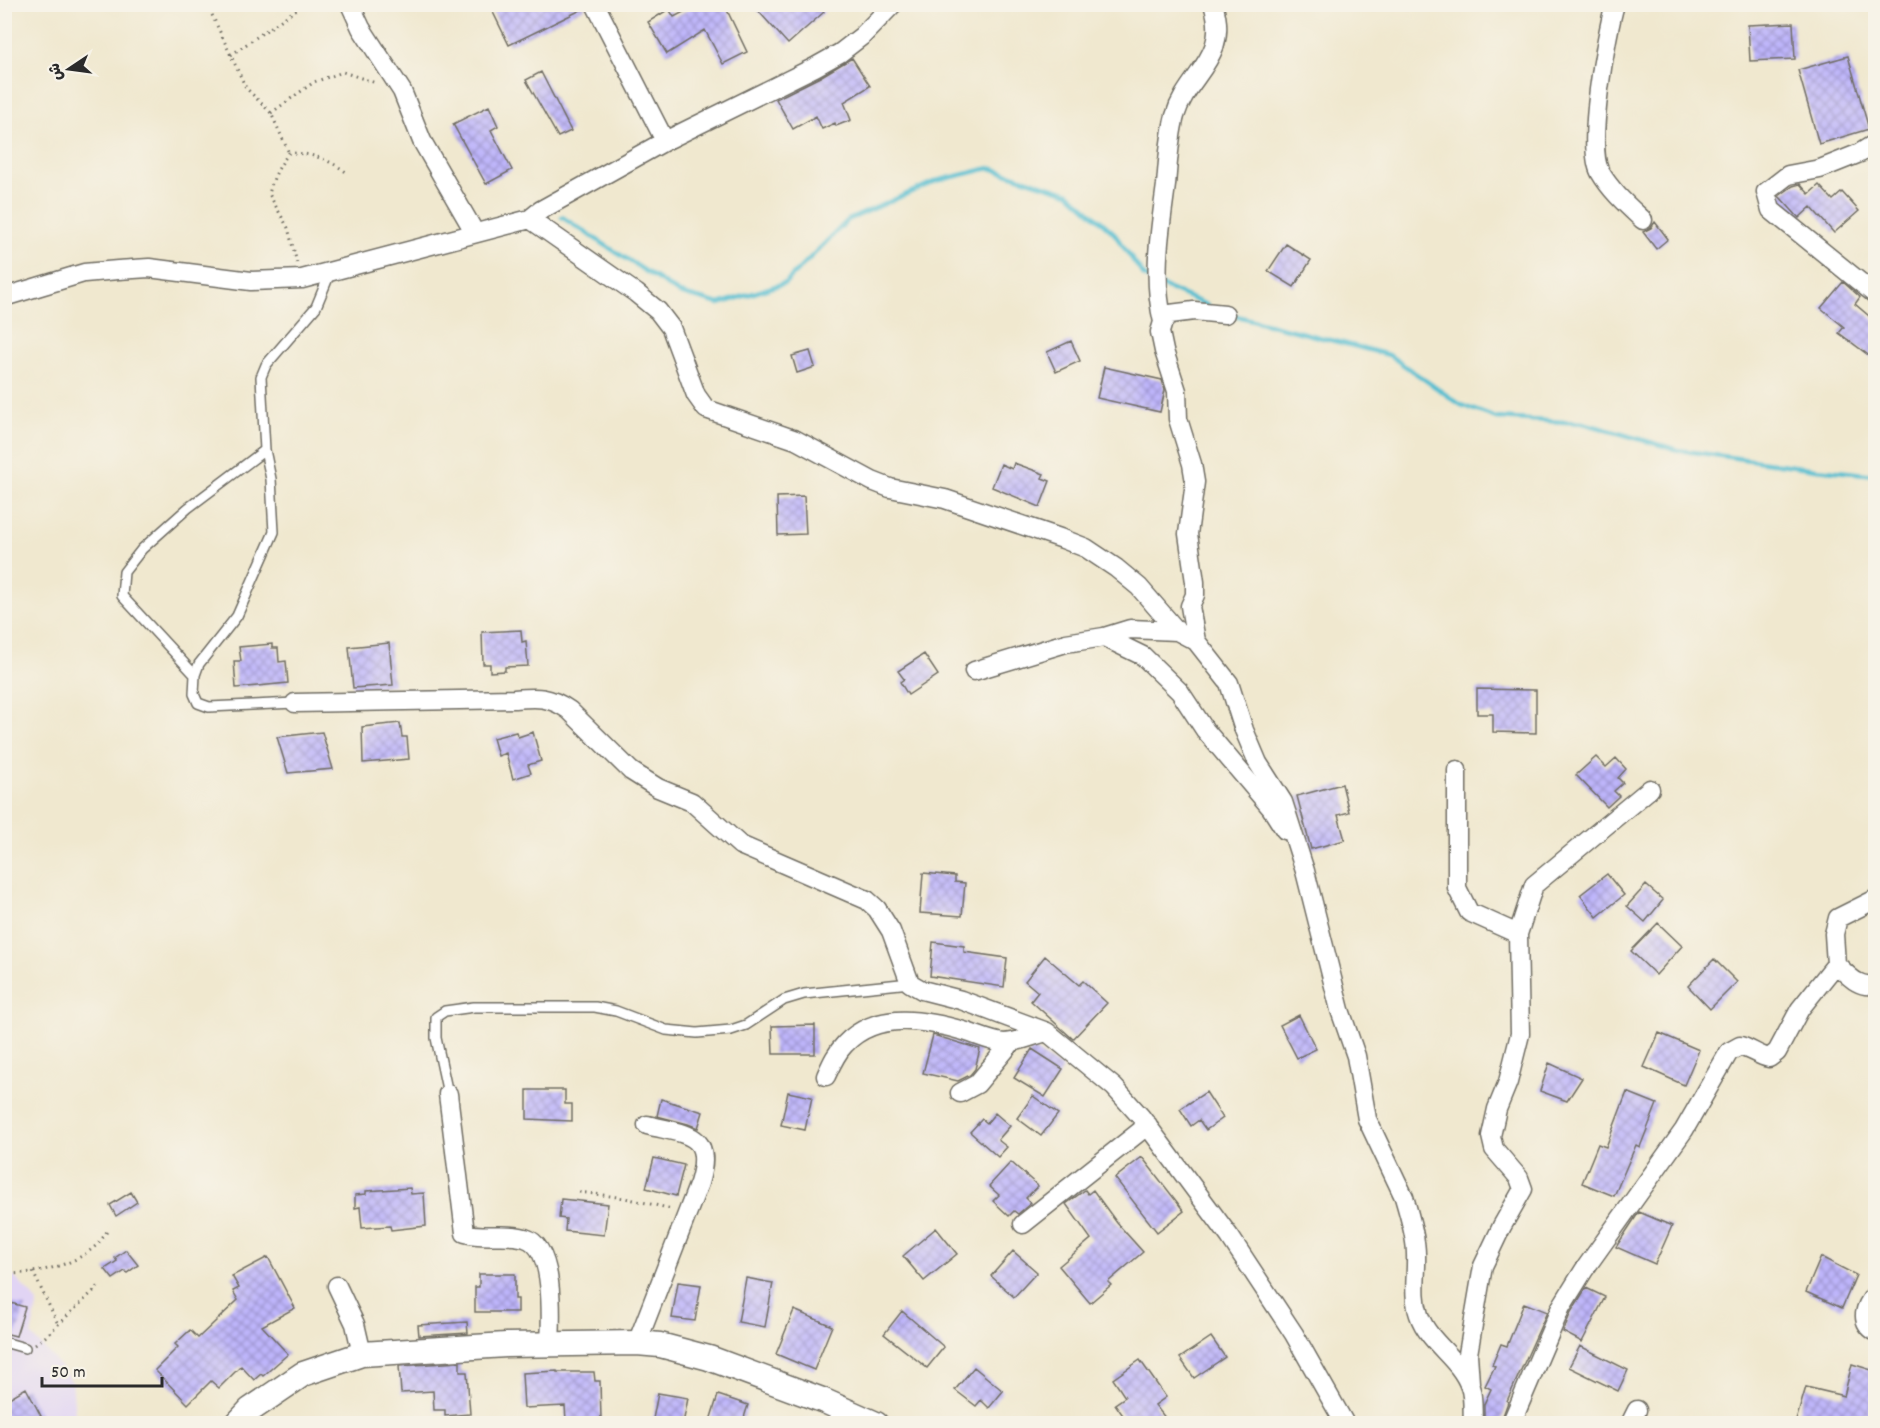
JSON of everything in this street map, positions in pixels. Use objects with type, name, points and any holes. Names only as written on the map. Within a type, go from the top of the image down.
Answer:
[{"type":"street","points":[[350,4],[361,28],[402,91],[422,141],[475,232]]},
{"type":"street","points":[[595,4],[665,141]]},
{"type":"street","points":[[4,297],[84,273],[149,268],[251,281],[302,279],[530,219],[540,210],[665,141],[815,68],[862,36],[893,4]]},
{"type":"street","points":[[1163,322],[1157,299],[1157,250],[1174,118],[1183,95],[1211,59],[1218,19],[1213,4]]},
{"type":"street","points":[[1615,4],[1598,96],[1594,142],[1599,170],[1619,198],[1643,220]]},
{"type":"street","points":[[1875,143],[1860,153],[1820,169],[1788,175],[1766,192],[1771,210],[1875,295]]},
{"type":"street","points":[[530,219],[658,311],[671,328],[696,394],[706,409],[796,440],[872,481],[890,488],[945,499],[1086,548],[1139,586],[1177,631],[1196,641],[1229,683],[1244,730],[1258,763],[1283,802],[1329,961],[1340,1010],[1356,1056],[1367,1119],[1404,1197],[1415,1242],[1414,1286],[1418,1312],[1428,1332],[1451,1357],[1470,1387]]},
{"type":"street","points":[[1196,641],[1190,606],[1195,595],[1195,582],[1188,534],[1195,482],[1178,419],[1177,391],[1160,332],[1163,322],[1170,314],[1194,311],[1225,314]]},
{"type":"street","points":[[974,671],[1066,643],[1104,637],[1130,629],[1177,631]]},
{"type":"street","points":[[1104,637],[1143,656],[1180,692],[1205,730],[1271,808],[1299,852]]},
{"type":"street","points":[[295,702],[502,700],[541,697],[560,704],[578,717],[631,771],[658,788],[692,802],[740,845],[867,900],[877,909],[891,931],[910,983],[922,990],[961,1000],[1047,1032],[1113,1087],[1148,1125],[1217,1217],[1294,1334],[1346,1424]]},
{"type":"street","points":[[1457,770],[1457,888],[1469,912],[1518,934]]},
{"type":"street","points":[[1473,1424],[1468,1354],[1483,1266],[1523,1189],[1519,1178],[1494,1149],[1491,1136],[1497,1109],[1508,1083],[1520,1034],[1518,934],[1534,885],[1650,789]]},
{"type":"street","points":[[1511,1424],[1561,1307],[1584,1270],[1684,1130],[1729,1052],[1740,1046],[1750,1048],[1761,1056],[1769,1058],[1777,1052],[1800,1009],[1836,964],[1834,934],[1838,918],[1875,899]]},
{"type":"street","points":[[1836,964],[1855,981],[1871,986],[1875,984]]},
{"type":"street","points":[[826,1076],[843,1046],[854,1036],[877,1024],[887,1022],[901,1020],[922,1022],[967,1032],[995,1042],[1011,1043]]},
{"type":"street","points":[[960,1093],[977,1084],[1011,1043],[1024,1037],[1047,1032]]},
{"type":"street","points":[[448,1094],[465,1233],[477,1237],[523,1237],[533,1241],[541,1251],[552,1290],[550,1346]]},
{"type":"street","points":[[637,1343],[702,1172],[704,1155],[703,1149],[694,1137],[647,1125]]},
{"type":"street","points":[[1023,1224],[1148,1125]]},
{"type":"street","points":[[337,1286],[355,1323],[362,1354]]},
{"type":"street","points":[[1875,1293],[1864,1313],[1865,1320],[1875,1332]]},
{"type":"street","points":[[237,1424],[250,1410],[303,1374],[362,1354],[506,1345],[637,1343],[660,1345],[709,1358],[822,1400],[876,1424]]},
{"type":"lane","points":[[295,702],[209,707],[198,703],[194,694],[195,675],[199,664],[237,616],[274,532],[271,479],[265,450],[261,377],[266,364],[316,307],[330,273]]},
{"type":"lane","points":[[195,675],[122,596],[124,572],[142,549],[188,508],[265,450]]},
{"type":"lane","points":[[448,1094],[436,1038],[436,1017],[444,1011],[474,1007],[595,1007],[616,1011],[666,1030],[697,1033],[731,1030],[746,1025],[784,1000],[804,994],[910,983]]},
{"type":"lane","points":[[4,1342],[25,1348]]},
{"type":"path","points":[[207,4],[246,88],[271,113],[289,153]]},
{"type":"path","points":[[231,55],[304,4]]},
{"type":"path","points":[[271,113],[314,82],[344,72],[402,91]]},
{"type":"path","points":[[289,153],[306,153],[331,161],[346,172]]},
{"type":"path","points":[[289,153],[273,177],[269,194],[288,228],[302,279]]},
{"type":"path","points":[[579,1192],[625,1198],[687,1213]]},
{"type":"path","points":[[4,1274],[33,1272],[66,1263],[93,1248],[108,1230]]},
{"type":"path","points":[[33,1272],[58,1324]]},
{"type":"path","points":[[25,1348],[45,1337],[100,1285]]},
{"type":"shaded area","points":[[4,1266],[38,1302],[31,1335],[72,1382],[75,1414],[69,1423],[5,1423]]},
{"type":"building","points":[[489,4],[584,4],[585,8],[509,45]]},
{"type":"building","points":[[699,4],[724,4],[747,52],[723,64],[705,30],[667,54],[648,22],[669,9],[674,17]]},
{"type":"building","points":[[752,4],[818,4],[824,12],[788,44]]},
{"type":"building","points":[[1793,23],[1795,59],[1750,61],[1748,25]]},
{"type":"building","points":[[1848,56],[1869,129],[1819,144],[1798,70]]},
{"type":"building","points":[[852,58],[870,86],[844,102],[851,120],[836,126],[835,123],[822,129],[816,116],[793,129],[776,99]]},
{"type":"building","points":[[541,72],[571,131],[558,137],[526,80]]},
{"type":"building","points":[[489,106],[498,126],[491,130],[512,170],[486,184],[453,124]]},
{"type":"building","points":[[1800,184],[1809,194],[1819,185],[1833,200],[1842,192],[1859,211],[1834,233],[1811,207],[1799,218],[1779,196]]},
{"type":"building","points":[[1655,222],[1668,239],[1656,249],[1643,232],[1651,228]]},
{"type":"building","points":[[1286,244],[1311,260],[1294,287],[1268,271]]},
{"type":"building","points":[[1843,282],[1860,297],[1855,304],[1875,321],[1875,360],[1839,333],[1844,327],[1821,308]]},
{"type":"building","points":[[1071,341],[1080,361],[1056,372],[1047,352]]},
{"type":"building","points":[[810,351],[815,367],[797,373],[792,356]]},
{"type":"building","points":[[1104,367],[1162,380],[1165,390],[1160,412],[1097,398]]},
{"type":"building","points":[[1014,463],[1044,474],[1042,478],[1050,481],[1040,507],[992,487],[1001,464],[1012,469]]},
{"type":"building","points":[[804,496],[806,534],[778,535],[777,497]]},
{"type":"building","points":[[521,630],[522,642],[526,641],[528,666],[505,667],[505,671],[490,672],[490,664],[483,664],[482,632]]},
{"type":"building","points":[[389,643],[393,685],[353,688],[349,647]]},
{"type":"building","points":[[272,644],[272,648],[278,648],[279,662],[286,661],[288,683],[236,688],[234,661],[241,661],[239,647]]},
{"type":"building","points":[[924,654],[938,675],[908,695],[900,682],[904,679],[898,671]]},
{"type":"building","points":[[1477,689],[1536,690],[1536,733],[1493,732],[1493,714],[1477,714]]},
{"type":"building","points":[[400,723],[402,737],[407,737],[409,759],[363,763],[362,727]]},
{"type":"building","points":[[322,732],[333,769],[288,773],[277,737]]},
{"type":"building","points":[[516,732],[518,737],[533,732],[541,761],[528,765],[531,773],[513,779],[506,753],[498,756],[493,738]]},
{"type":"building","points":[[1596,757],[1606,767],[1616,758],[1626,769],[1618,778],[1623,783],[1614,791],[1619,796],[1607,807],[1576,775]]},
{"type":"building","points":[[1342,784],[1349,812],[1338,815],[1345,840],[1311,849],[1297,796]]},
{"type":"building","points":[[923,873],[955,876],[955,882],[965,883],[962,916],[920,913]]},
{"type":"building","points":[[1607,874],[1624,895],[1597,917],[1580,895]]},
{"type":"building","points":[[1646,885],[1663,900],[1645,922],[1627,906]]},
{"type":"building","points":[[1658,923],[1682,946],[1656,975],[1631,951]]},
{"type":"building","points":[[933,942],[964,946],[964,952],[1007,958],[1004,987],[930,976]]},
{"type":"building","points":[[1045,956],[1079,985],[1083,981],[1107,1003],[1073,1039],[1031,1001],[1038,992],[1025,981]]},
{"type":"building","points":[[1714,959],[1737,982],[1710,1009],[1688,986]]},
{"type":"building","points":[[1299,1015],[1316,1049],[1297,1058],[1280,1025]]},
{"type":"building","points":[[815,1025],[815,1054],[773,1054],[772,1026]]},
{"type":"building","points":[[1659,1033],[1699,1050],[1684,1085],[1644,1067]]},
{"type":"building","points":[[933,1035],[980,1049],[975,1069],[970,1075],[958,1081],[923,1073]]},
{"type":"building","points":[[1032,1049],[1063,1069],[1045,1097],[1014,1078]]},
{"type":"building","points":[[1549,1063],[1582,1078],[1567,1101],[1540,1091]]},
{"type":"building","points":[[527,1090],[565,1090],[565,1104],[572,1104],[572,1121],[527,1119]]},
{"type":"building","points":[[788,1092],[812,1097],[805,1130],[781,1125]]},
{"type":"building","points":[[1206,1092],[1223,1118],[1206,1130],[1199,1120],[1191,1126],[1180,1109]]},
{"type":"building","points":[[1627,1092],[1657,1104],[1640,1147],[1636,1145],[1614,1196],[1582,1183],[1598,1144],[1606,1147]]},
{"type":"building","points":[[1033,1096],[1058,1114],[1041,1136],[1017,1118]]},
{"type":"building","points":[[661,1099],[703,1112],[698,1128],[657,1116]]},
{"type":"building","points":[[995,1113],[1010,1126],[998,1140],[1007,1147],[998,1157],[970,1132],[982,1119],[987,1123]]},
{"type":"building","points":[[1142,1157],[1184,1211],[1157,1232],[1115,1178]]},
{"type":"building","points":[[654,1158],[684,1165],[676,1196],[646,1188]]},
{"type":"building","points":[[1011,1162],[1038,1186],[1026,1198],[1031,1203],[1018,1214],[1014,1211],[1009,1216],[993,1201],[999,1195],[989,1186]]},
{"type":"building","points":[[410,1188],[411,1194],[424,1193],[426,1226],[391,1230],[390,1226],[362,1228],[360,1207],[355,1208],[355,1195],[366,1194],[366,1191]]},
{"type":"building","points":[[1085,1190],[1088,1194],[1093,1190],[1117,1223],[1143,1252],[1108,1282],[1111,1285],[1090,1303],[1059,1266],[1091,1239],[1066,1204]]},
{"type":"building","points":[[131,1192],[137,1202],[116,1216],[110,1205]]},
{"type":"building","points":[[561,1199],[608,1204],[604,1235],[565,1231],[566,1219],[559,1218]]},
{"type":"building","points":[[1639,1212],[1672,1226],[1655,1264],[1616,1247]]},
{"type":"building","points":[[936,1228],[957,1254],[924,1281],[903,1256]]},
{"type":"building","points":[[126,1250],[138,1265],[113,1279],[105,1269],[117,1261],[115,1258]]},
{"type":"building","points":[[1013,1251],[1037,1272],[1014,1297],[991,1276]]},
{"type":"building","points":[[268,1257],[295,1308],[262,1326],[288,1354],[263,1376],[261,1374],[254,1380],[241,1366],[219,1388],[211,1381],[188,1404],[155,1370],[178,1347],[175,1344],[190,1330],[198,1338],[238,1300],[233,1291],[239,1288],[232,1276]]},
{"type":"building","points":[[1821,1257],[1856,1275],[1842,1308],[1806,1292]]},
{"type":"building","points":[[479,1274],[515,1274],[515,1299],[518,1299],[518,1312],[475,1312],[475,1287],[479,1287]]},
{"type":"building","points":[[746,1278],[773,1283],[765,1327],[738,1322]]},
{"type":"building","points":[[678,1282],[701,1285],[695,1321],[672,1318]]},
{"type":"building","points":[[1586,1288],[1605,1297],[1582,1342],[1563,1332],[1571,1312]]},
{"type":"building","points":[[4,1301],[25,1307],[16,1336],[4,1333]]},
{"type":"building","points":[[1524,1303],[1547,1312],[1507,1401],[1500,1424],[1484,1424],[1484,1404],[1491,1389],[1485,1386],[1495,1366],[1492,1365],[1501,1344],[1507,1346]]},
{"type":"building","points":[[794,1310],[832,1326],[814,1370],[776,1354]]},
{"type":"building","points":[[902,1311],[944,1347],[927,1368],[884,1334]]},
{"type":"building","points":[[467,1322],[468,1333],[419,1336],[418,1325]]},
{"type":"building","points":[[1211,1337],[1225,1357],[1194,1378],[1180,1358]]},
{"type":"building","points":[[1580,1346],[1628,1370],[1618,1391],[1569,1367]]},
{"type":"building","points":[[1140,1360],[1166,1397],[1155,1405],[1170,1424],[1129,1424],[1115,1404],[1125,1397],[1113,1379]]},
{"type":"building","points":[[460,1362],[460,1372],[467,1372],[470,1414],[445,1416],[445,1410],[434,1410],[433,1391],[401,1393],[399,1366]]},
{"type":"building","points":[[1852,1364],[1875,1371],[1875,1424],[1795,1424],[1806,1387],[1844,1396]]},
{"type":"building","points":[[974,1367],[1003,1391],[989,1408],[981,1400],[976,1406],[955,1390]]},
{"type":"building","points":[[594,1372],[595,1381],[600,1381],[601,1420],[566,1420],[565,1406],[524,1408],[522,1373]]},
{"type":"building","points":[[26,1388],[41,1416],[28,1424],[4,1424],[4,1401]]},
{"type":"building","points":[[658,1393],[688,1398],[683,1424],[652,1424]]},
{"type":"building","points":[[718,1395],[748,1405],[742,1424],[709,1424]]},
{"type":"waterway","points":[[562,217],[679,293],[719,304],[785,283],[848,220],[936,181],[990,168],[1069,193],[1113,232],[1144,276],[1152,280]]},
{"type":"waterway","points":[[1162,286],[1207,305]]},
{"type":"waterway","points":[[1229,314],[1389,355],[1461,405],[1496,418],[1583,423],[1678,450],[1876,475]]}]
